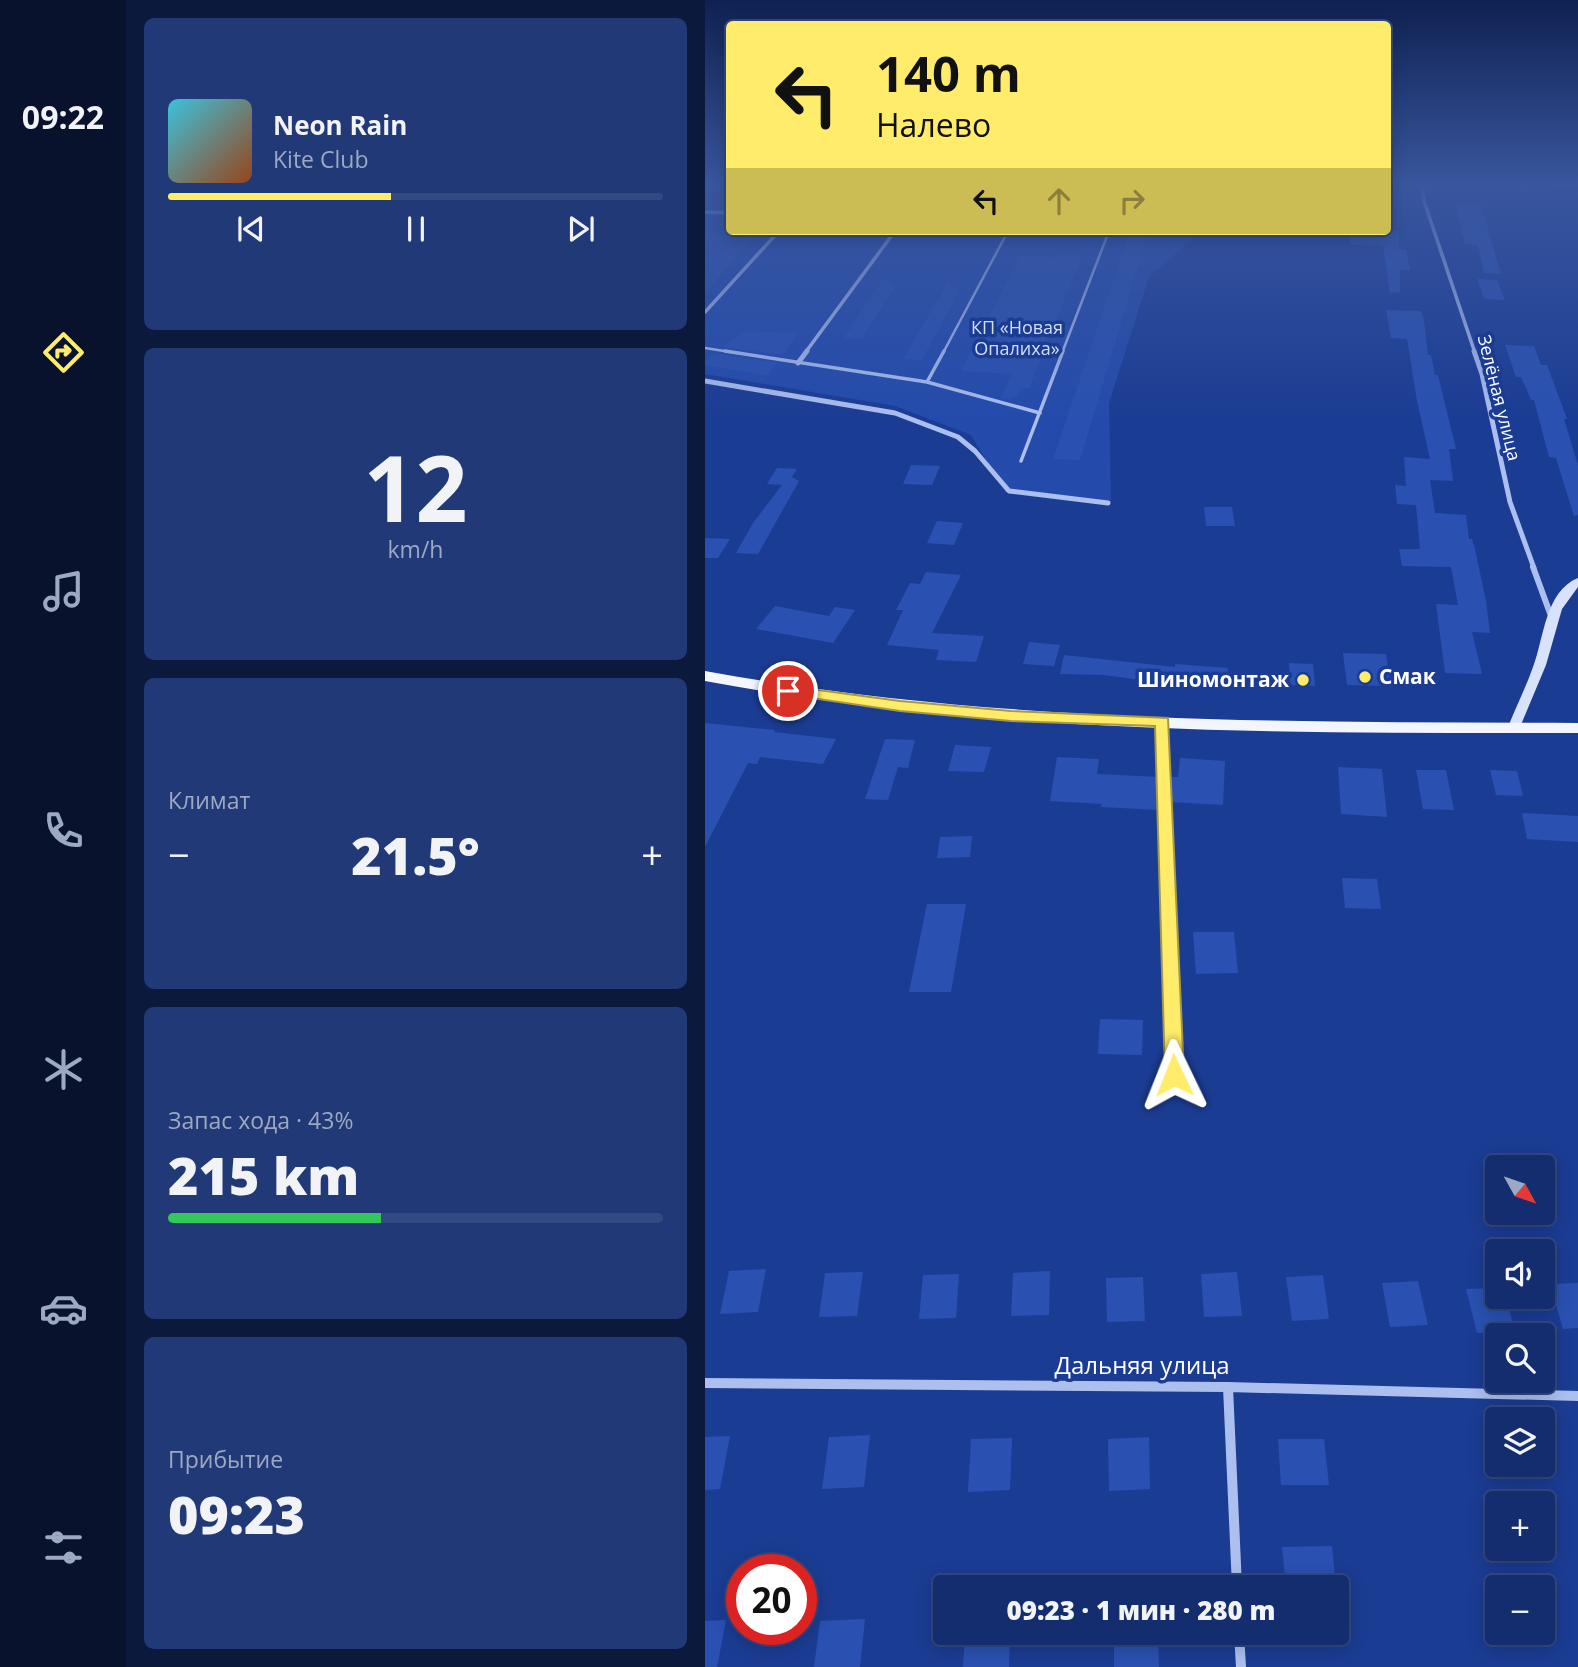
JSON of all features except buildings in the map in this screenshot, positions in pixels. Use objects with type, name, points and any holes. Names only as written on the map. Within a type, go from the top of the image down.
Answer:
[{"type":"main road","points":[[705,676],[900,706],[1011,716],[1162,722],[1578,727]]},
{"type":"street","points":[[705,312],[750,263]]},
{"type":"street","points":[[798,363],[872,263]]},
{"type":"street","name":"Зелёная улица","points":[[1445,263],[1482,374],[1510,502],[1551,616]]},
{"type":"street","points":[[705,381],[895,413],[958,437],[975,451],[1009,491],[1108,503]]},
{"type":"street","points":[[1514,727],[1540,663],[1551,616],[1570,586],[1578,581]]},
{"type":"street","name":"Дальняя улица","points":[[705,1382],[1228,1387],[1578,1396]]},
{"type":"street","points":[[1228,1387],[1236,1575]]},
{"type":"street","points":[[1240,1645],[1241,1667]]},
{"type":"lane","points":[[927,382],[991,263]]},
{"type":"lane","points":[[1021,461],[1097,263]]},
{"type":"lane","points":[[705,348],[927,382],[1040,413]]},
{"type":"lane","points":[[1162,722],[1174,1075]]},
{"type":"green space","name":"КП «Новая Опалиха»","points":[[705,263],[1165,263],[1149,277],[1109,403],[1111,504],[1005,492],[971,435],[895,406],[705,374]]},
{"type":"place","name":"Смак","points":[[1365,677]]},
{"type":"place","name":"Шиномонтаж","points":[[1303,680]]},
{"type":"route","points":[[788,691],[900,706],[1011,716],[1162,722],[1174,1075]]}]
